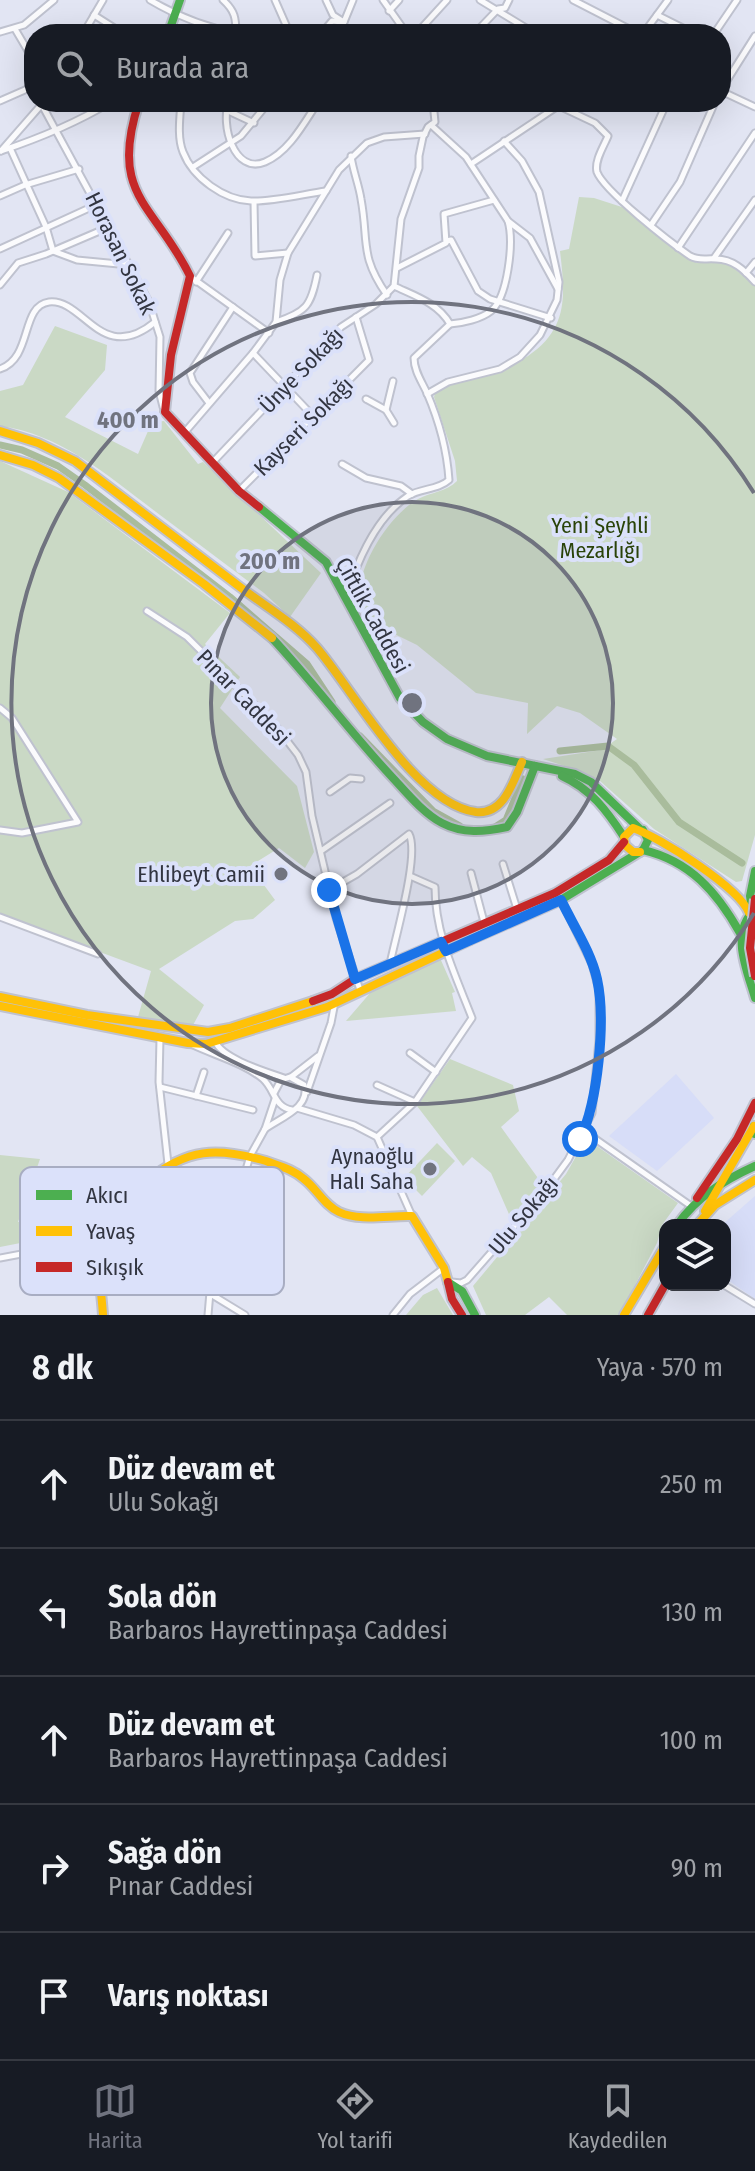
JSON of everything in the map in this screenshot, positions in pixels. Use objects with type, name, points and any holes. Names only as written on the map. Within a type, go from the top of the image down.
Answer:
[{"type":"street","points":[[0,32],[15,29],[54,0]]},
{"type":"street","points":[[150,0],[196,24]]},
{"type":"street","points":[[172,24],[180,0]]},
{"type":"street","points":[[223,0],[233,11],[235,24]]},
{"type":"street","points":[[275,0],[286,24]]},
{"type":"street","points":[[326,0],[333,15],[344,22]]},
{"type":"street","points":[[344,22],[353,0]]},
{"type":"street","points":[[383,0],[399,24]]},
{"type":"street","points":[[389,11],[399,0]]},
{"type":"street","points":[[425,24],[447,0]]},
{"type":"street","points":[[480,0],[521,24]]},
{"type":"street","points":[[484,24],[498,9],[505,8],[509,0]]},
{"type":"street","points":[[573,0],[621,24]]},
{"type":"street","points":[[649,24],[668,0]]},
{"type":"street","points":[[721,24],[737,0]]},
{"type":"street","points":[[89,24],[99,1]]},
{"type":"street","points":[[94,15],[108,24]]},
{"type":"street","points":[[657,15],[675,24]]},
{"type":"street","points":[[329,24],[332,21],[344,22]]},
{"type":"street","points":[[15,29],[24,44]]},
{"type":"street","points":[[731,75],[755,36]]},
{"type":"street","points":[[0,101],[24,90]]},
{"type":"street","points":[[731,96],[755,107]]},
{"type":"street","points":[[0,151],[35,112]]},
{"type":"street","name":"Horasan Sokak","points":[[48,112],[130,265],[155,322],[160,337],[159,391],[165,412]]},
{"type":"street","points":[[0,151],[57,130],[92,112]]},
{"type":"street","points":[[136,112],[130,138],[131,181],[145,209],[180,255],[193,279],[269,333]]},
{"type":"street","points":[[181,112],[183,152],[193,167],[219,192],[254,202],[326,191]]},
{"type":"street","points":[[226,112],[224,120],[231,144],[248,163],[256,165],[280,154],[311,112]]},
{"type":"street","points":[[237,112],[254,123]]},
{"type":"street","points":[[193,167],[231,144],[262,112]]},
{"type":"street","points":[[434,112],[435,122],[425,134],[419,168],[401,219],[394,286],[430,303],[450,324]]},
{"type":"street","points":[[471,164],[548,112]]},
{"type":"street","points":[[576,112],[595,123],[608,136],[597,162],[597,172],[622,201],[678,248],[696,259],[714,258],[738,265],[755,282]]},
{"type":"street","points":[[622,201],[662,112]]},
{"type":"street","points":[[651,225],[680,182],[711,112]]},
{"type":"street","points":[[431,125],[471,164],[508,221],[530,238],[558,289]]},
{"type":"street","points":[[678,248],[755,133]]},
{"type":"street","points":[[185,432],[276,322],[280,280],[288,253],[351,156],[367,143],[384,137],[425,134]]},
{"type":"street","points":[[427,394],[448,382],[500,369],[520,357],[551,318],[558,289],[539,192],[522,161],[504,141]]},
{"type":"street","points":[[10,148],[46,227],[53,251],[77,260],[130,265]]},
{"type":"street","points":[[351,156],[361,195],[368,265],[387,295]]},
{"type":"street","points":[[0,196],[79,169]]},
{"type":"street","points":[[447,241],[443,229],[444,214],[494,200]]},
{"type":"street","points":[[714,258],[755,200]]},
{"type":"street","points":[[254,202],[255,256],[288,253]]},
{"type":"street","points":[[0,249],[98,204]]},
{"type":"street","points":[[346,598],[364,552],[386,519],[412,494],[444,485],[449,480],[446,453],[414,358],[450,324],[489,313],[499,303],[509,251],[508,221]]},
{"type":"street","points":[[0,285],[18,263],[109,227]]},
{"type":"street","points":[[165,412],[171,355],[193,279],[228,233]]},
{"type":"street","points":[[396,268],[451,240],[478,291],[499,303],[551,318]]},
{"type":"street","points":[[746,273],[755,262]]},
{"type":"street","points":[[276,322],[299,314],[307,306],[317,275]]},
{"type":"street","name":"Ünye Sokağı","points":[[213,462],[341,327],[387,295],[394,286]]},
{"type":"street","points":[[0,369],[8,366],[19,354],[32,315],[42,304],[51,302],[66,306],[98,331],[120,336],[139,333],[155,322]]},
{"type":"street","points":[[209,403],[190,373],[233,307]]},
{"type":"street","name":"Kayseri Sokağı","points":[[239,491],[369,360],[356,317]]},
{"type":"street","points":[[253,353],[313,416]]},
{"type":"street","points":[[386,410],[393,381]]},
{"type":"street","points":[[366,399],[386,410],[394,423]]},
{"type":"street","name":"Çiftlik Caddesi","points":[[165,412],[239,491],[326,562],[400,698],[423,722],[447,739],[487,756],[535,766],[586,787],[610,815],[624,839]]},
{"type":"street","points":[[0,431],[38,443],[75,461],[308,639],[326,659],[361,712],[442,797],[471,811],[494,809],[501,803],[522,762]]},
{"type":"street","points":[[0,455],[33,465],[59,478],[252,621],[294,658],[348,729],[409,795],[445,825],[483,832],[507,827],[517,812],[535,766]]},
{"type":"street","points":[[342,464],[366,478],[401,486],[412,494]]},
{"type":"street","name":"Pınar Caddesi","points":[[147,611],[187,637],[290,743],[306,772],[312,816],[329,890],[360,990]]},
{"type":"street","points":[[0,708],[12,718],[78,822],[22,833],[0,830]]},
{"type":"street","name":"Çiftlik Caddesi","points":[[535,766],[575,774],[591,782],[641,830],[675,850],[752,911]]},
{"type":"street","points":[[330,792],[350,778],[361,779]]},
{"type":"street","points":[[321,851],[390,803]]},
{"type":"street","points":[[0,997],[183,1031],[208,1032],[250,1023],[333,998],[360,990],[444,946],[485,923],[555,893],[616,855],[630,830],[641,830],[648,840],[642,851],[561,900],[444,946],[355,979],[333,998],[286,1022],[215,1041],[188,1043]]},
{"type":"street","points":[[329,890],[357,874],[409,834],[413,850],[410,876],[389,966]]},
{"type":"street","points":[[624,839],[629,851],[666,855],[705,883],[720,897],[741,936],[755,951]]},
{"type":"street","points":[[503,864],[517,910]]},
{"type":"street","points":[[755,871],[750,896],[752,911],[743,921],[741,936],[755,998]]},
{"type":"street","points":[[471,873],[485,923]]},
{"type":"street","points":[[377,1137],[415,1102],[472,1018],[444,946],[435,907],[435,887],[410,876]]},
{"type":"street","points":[[755,899],[750,948],[755,976]]},
{"type":"street","name":"Ulu Sokağı","points":[[448,1282],[461,1283],[474,1273],[546,1190],[584,1131],[594,1100],[599,990],[592,964],[561,900]]},
{"type":"street","points":[[0,917],[98,954]]},
{"type":"street","points":[[265,1129],[306,1097],[331,1023],[333,998]]},
{"type":"street","points":[[0,1006],[188,1043],[252,1071],[265,1081],[282,1107],[324,1114],[377,1137],[412,1216],[444,1268],[452,1299],[462,1315]]},
{"type":"street","points":[[160,1038],[160,1087],[168,1164]]},
{"type":"street","points":[[215,1041],[223,1052],[251,1066],[304,1085],[306,1097],[324,1114]]},
{"type":"street","points":[[410,1053],[436,1072]]},
{"type":"street","points":[[247,1167],[265,1129],[277,1084],[318,1056]]},
{"type":"street","points":[[196,1096],[204,1072]]},
{"type":"street","points":[[377,1085],[415,1102]]},
{"type":"street","points":[[160,1087],[253,1110]]},
{"type":"street","points":[[682,1219],[737,1139],[755,1103]]},
{"type":"street","points":[[708,1183],[755,1118]]},
{"type":"street","points":[[755,1126],[755,1134]]},
{"type":"street","points":[[701,1219],[755,1126]]},
{"type":"street","points":[[584,1131],[692,1207]]},
{"type":"street","points":[[164,1167],[194,1153],[219,1149],[279,1167]]},
{"type":"street","points":[[692,1207],[719,1186],[755,1166]]},
{"type":"street","points":[[284,1169],[298,1174],[317,1189],[331,1207],[346,1215],[412,1216]]},
{"type":"street","points":[[702,1219],[730,1194],[755,1180]]},
{"type":"street","points":[[0,1258],[20,1254]]},
{"type":"street","points":[[624,1315],[659,1256]]},
{"type":"street","points":[[393,1315],[410,1294],[444,1268]]},
{"type":"street","points":[[448,1282],[462,1291],[475,1315]]},
{"type":"street","points":[[731,1289],[755,1304]]},
{"type":"street","points":[[648,1315],[662,1291]]},
{"type":"street","points":[[102,1295],[103,1315]]},
{"type":"street","points":[[208,1315],[210,1295]]},
{"type":"street","points":[[212,1295],[245,1315]]},
{"type":"shaded area","points":[[676,1074],[714,1118],[657,1171],[609,1136]]},
{"type":"shaded area","points":[[755,1196],[755,1299],[731,1282],[729,1219]]},
{"type":"green space","name":"Yeni Şeyhli Mezarlığı","points":[[579,197],[594,198],[628,209],[697,263],[728,263],[755,286],[755,835],[742,881],[736,882],[654,829],[600,781],[586,773],[543,759],[601,750],[617,739],[580,713],[557,706],[527,734],[528,703],[476,693],[417,645],[374,624],[359,604],[362,575],[385,530],[418,499],[457,481],[455,461],[434,397],[436,390],[510,367],[528,356],[551,334],[563,296],[560,251],[569,249]]},
{"type":"green space","points":[[55,326],[107,345],[105,370],[65,417],[138,454],[152,422],[164,421],[198,464],[203,462],[321,573],[290,617],[264,593],[85,460],[44,438],[0,426],[0,391],[23,385]]},
{"type":"green space","points":[[0,461],[68,492],[230,613],[205,644],[240,677],[220,708],[297,786],[314,852],[305,868],[279,848],[250,866],[275,900],[253,919],[235,921],[159,969],[204,1005],[192,1027],[138,1017],[151,971],[0,915]]},
{"type":"green space","points":[[440,958],[455,992],[452,993],[456,1011],[346,1021],[377,985]]},
{"type":"green space","points":[[450,1059],[513,1085],[519,1111],[501,1127],[543,1185],[512,1221],[491,1173],[472,1157],[463,1166],[417,1106]]},
{"type":"green space","points":[[591,1142],[678,1203],[666,1219],[659,1219],[657,1243],[621,1312],[618,1315],[567,1315],[549,1297],[525,1315],[486,1315],[473,1286],[566,1174],[583,1144]]},
{"type":"green space","name":"Aynaoğlu Halı Saha","points":[[437,1143],[455,1161],[422,1196],[404,1178]]},
{"type":"green space","points":[[0,1155],[40,1159],[37,1167],[20,1167],[20,1243],[0,1247]]},
{"type":"green space","points":[[437,1288],[453,1315],[406,1315],[423,1295]]},
{"type":"waterway","points":[[0,445],[22,450],[58,466],[230,597],[307,664],[332,702]]},
{"type":"waterway","points":[[360,736],[433,811],[460,826]]},
{"type":"waterway","points":[[560,751],[608,746],[634,765],[679,822],[742,863]]},
{"type":"waterway","points":[[492,829],[506,820],[523,779]]},
{"type":"traffic: fast","points":[[172,24],[180,0]]},
{"type":"traffic: fast","points":[[259,507],[326,562],[400,698],[423,722],[447,739],[487,756],[575,774],[591,782],[640,829]]},
{"type":"traffic: fast","points":[[272,638],[403,789],[442,823],[474,831],[507,827],[517,812],[535,766]]},
{"type":"traffic: fast","points":[[562,776],[582,787],[598,802],[624,837]]},
{"type":"traffic: fast","points":[[470,940],[559,901],[643,850],[648,840],[643,830]]},
{"type":"traffic: fast","points":[[643,850],[675,862],[700,880],[722,904],[740,933]]},
{"type":"traffic: fast","points":[[752,910],[750,896],[755,871]]},
{"type":"traffic: fast","points":[[754,910],[743,930],[742,952],[755,998]]},
{"type":"traffic: fast","points":[[754,1126],[755,1134]]},
{"type":"traffic: fast","points":[[682,1219],[712,1190],[755,1166]]},
{"type":"traffic: fast","points":[[448,1282],[462,1291],[475,1315]]},
{"type":"traffic: slow","points":[[0,431],[38,443],[75,461],[300,631],[317,648],[409,768],[453,804],[476,812],[494,808],[506,796],[522,762]]},
{"type":"traffic: slow","points":[[0,455],[33,465],[59,478],[272,638]]},
{"type":"traffic: slow","points":[[640,852],[633,852],[625,845],[624,837],[633,828],[679,852],[715,877],[731,890],[749,913]]},
{"type":"traffic: slow","points":[[0,1006],[206,1044],[327,1007],[470,940]]},
{"type":"traffic: slow","points":[[0,997],[87,1015],[208,1032],[313,1001]]},
{"type":"traffic: slow","points":[[705,1211],[754,1126]]},
{"type":"traffic: slow","points":[[167,1167],[189,1156],[217,1152],[248,1156],[283,1167]]},
{"type":"traffic: slow","points":[[284,1167],[304,1179],[339,1212],[366,1217],[412,1216],[444,1268],[448,1282]]},
{"type":"traffic: slow","points":[[702,1219],[715,1205],[755,1180]]},
{"type":"traffic: slow","points":[[624,1315],[659,1256]]},
{"type":"traffic: slow","points":[[101,1295],[103,1315]]},
{"type":"traffic: jam","points":[[136,112],[129,159],[132,179],[150,214],[190,276],[171,355],[165,412],[239,491],[259,507]]},
{"type":"traffic: jam","points":[[313,1001],[332,994],[355,979],[555,893],[609,860],[624,842]]},
{"type":"traffic: jam","points":[[755,899],[750,948],[755,976]]},
{"type":"traffic: jam","points":[[697,1198],[737,1139],[755,1103]]},
{"type":"traffic: jam","points":[[448,1282],[452,1299],[462,1315]]},
{"type":"traffic: jam","points":[[648,1315],[662,1291]]},
{"type":"place","name":"Ehlibeyt Camii","points":[[281,874]]},
{"type":"place","name":"Aynaoğlu Halı Saha","points":[[430,1169]]},
{"type":"route","points":[[329,890],[355,979],[441,942],[446,951],[561,900],[592,964],[599,990],[594,1100],[592,1113],[580,1139]]}]
